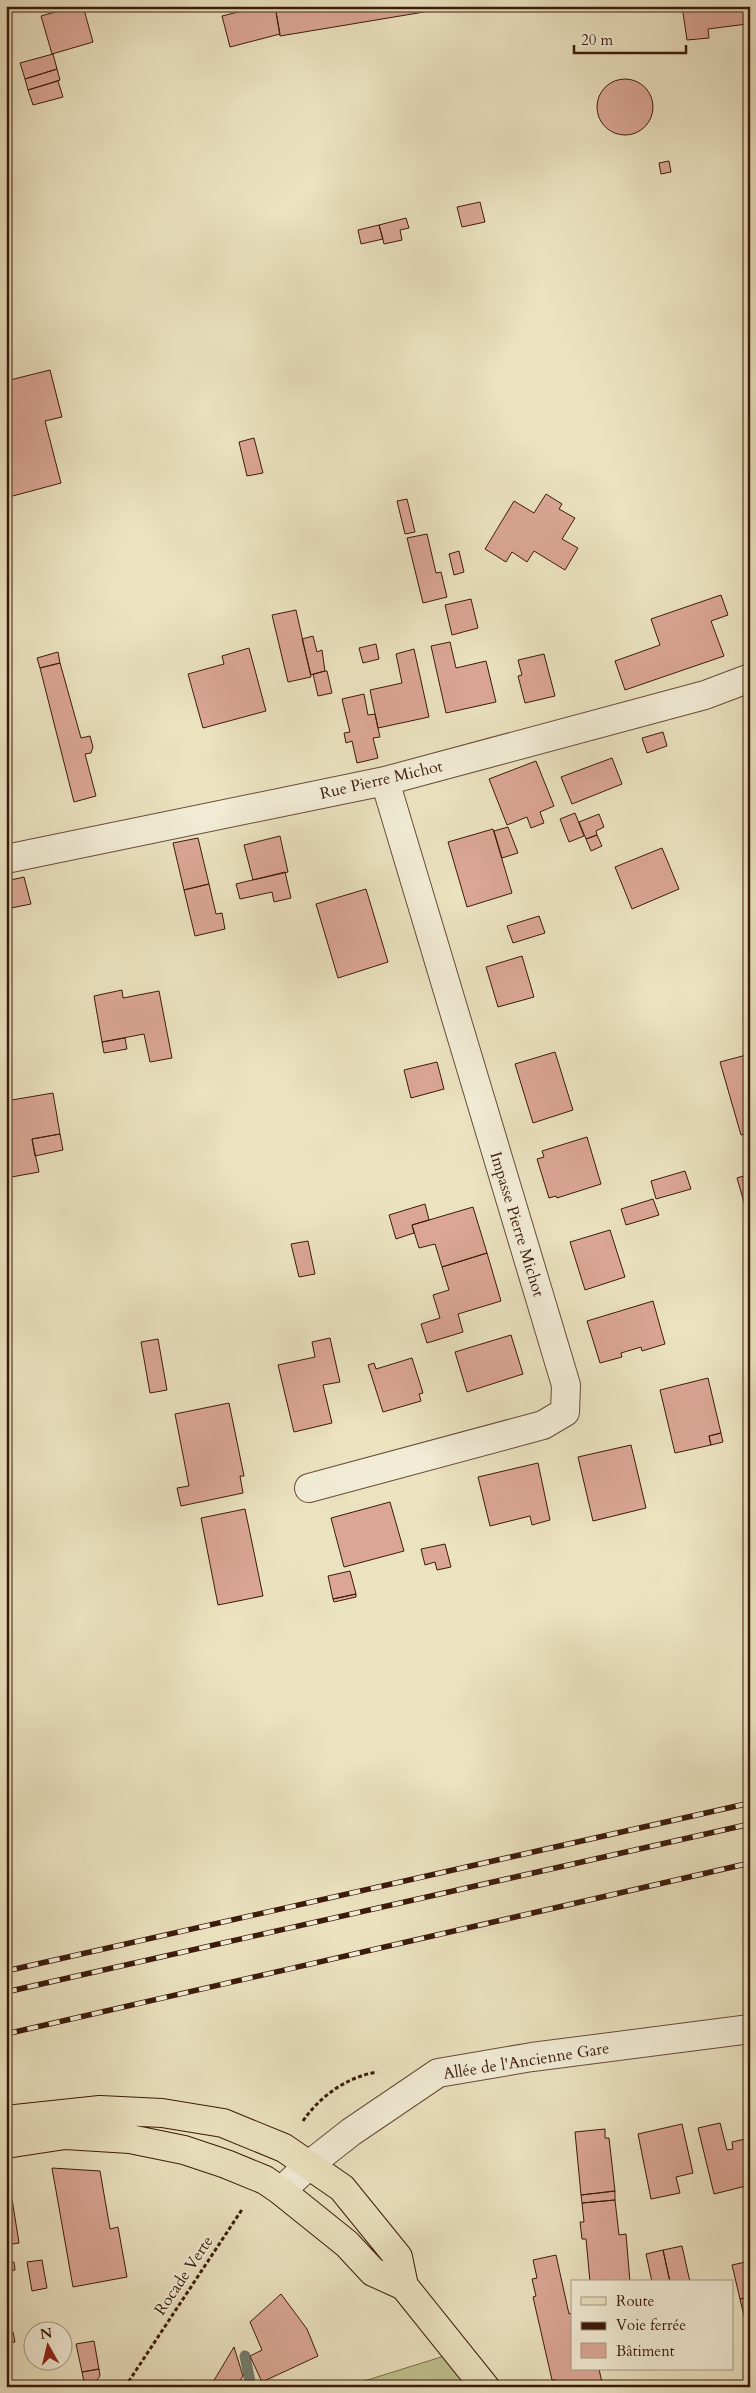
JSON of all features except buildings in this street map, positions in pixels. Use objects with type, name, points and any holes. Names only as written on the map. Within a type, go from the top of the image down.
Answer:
[{"type":"main road","points":[[6,2120],[100,2110],[162,2113],[223,2123],[284,2148],[342,2188],[398,2257],[404,2286]]},
{"type":"main road","points":[[6,2144],[65,2135],[130,2140],[184,2150],[273,2186],[347,2244],[373,2272],[404,2286],[485,2387]]},
{"type":"street","name":"Rue Pierre Michot","points":[[6,859],[385,781],[705,695],[750,678]]},
{"type":"street","name":"Impasse Pierre Michot","points":[[309,1488],[543,1425],[565,1412],[566,1385],[385,781]]},
{"type":"street","name":"Allée de l'Ancienne Gare","points":[[273,2186],[309,2165],[351,2132],[438,2073],[532,2057],[750,2029]]},
{"type":"path","name":"Rocade Verte","points":[[125,2387],[245,2204],[273,2186]]},
{"type":"green space","points":[[457,2352],[485,2387],[345,2387]]},
{"type":"waterway","points":[[245,2356],[251,2387]]},
{"type":"railway","points":[[6,1971],[750,1803]]},
{"type":"railway","points":[[6,1992],[750,1824]]},
{"type":"railway","points":[[6,2034],[750,1863]]}]
